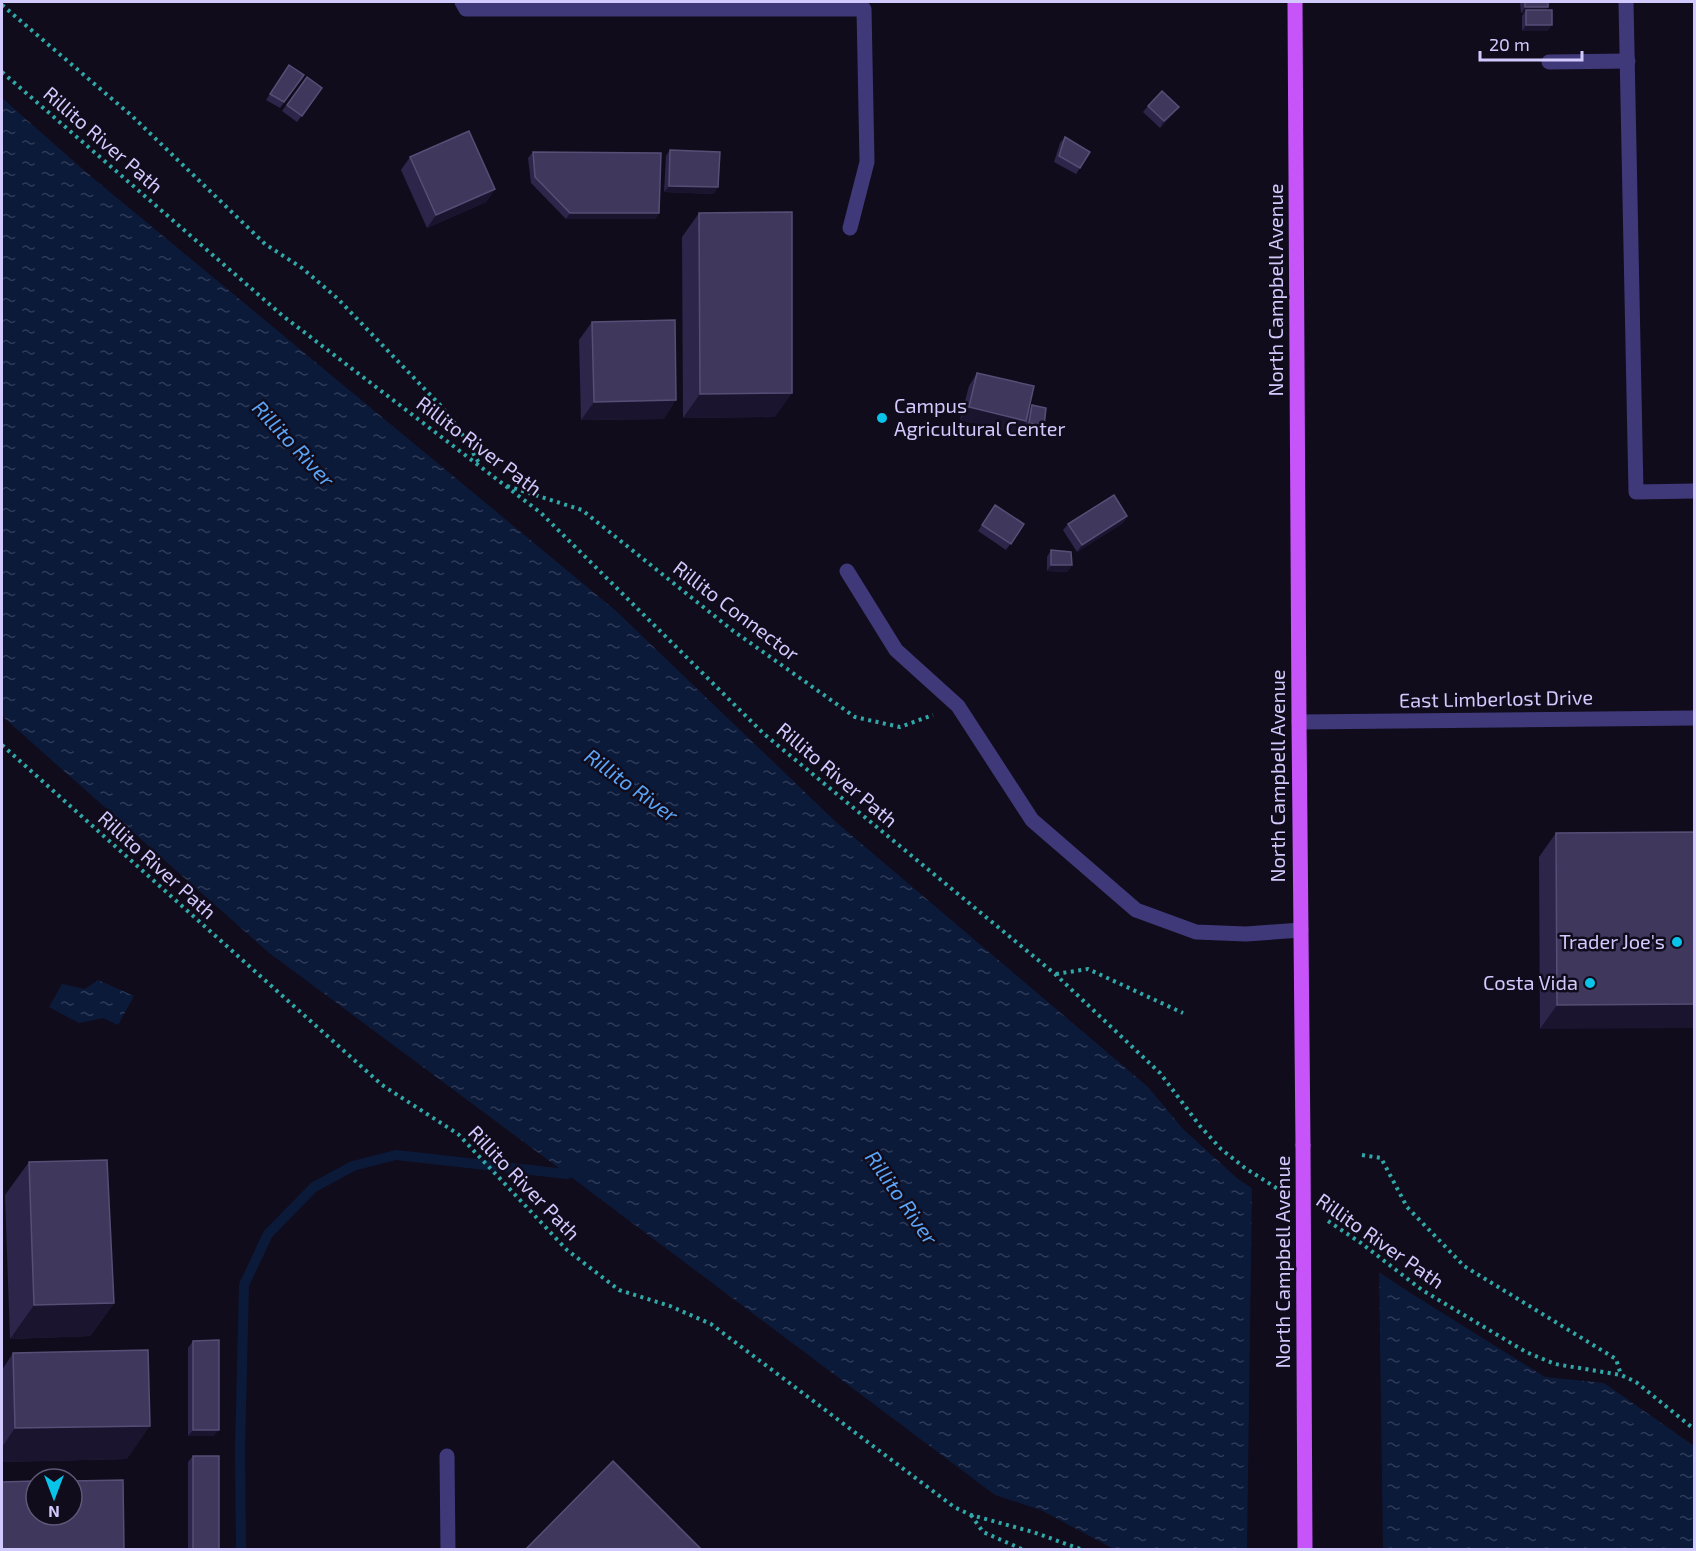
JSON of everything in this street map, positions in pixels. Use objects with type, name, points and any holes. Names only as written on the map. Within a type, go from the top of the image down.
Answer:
[{"type":"main road","name":"North Campbell Avenue","points":[[1295,2],[1305,1550]]},
{"type":"street","points":[[462,2],[466,9],[864,9],[867,162],[850,228]]},
{"type":"street","points":[[1626,2],[1636,492],[1695,491]]},
{"type":"street","points":[[1549,62],[1628,61]]},
{"type":"street","points":[[847,571],[896,650],[958,706],[1032,820],[1136,910],[1196,932],[1246,933],[1300,930]]},
{"type":"street","name":"East Limberlost Drive","points":[[1299,722],[1695,718]]},
{"type":"street","points":[[447,1456],[448,1550]]},
{"type":"path","points":[[2,5],[132,116],[265,244],[302,268],[337,298],[441,406],[459,429],[481,467]]},
{"type":"path","name":"Rillito River Path","points":[[2,72],[283,316],[541,513],[764,734],[1054,974],[1160,1073],[1200,1126],[1221,1149],[1245,1168],[1284,1193]]},
{"type":"path","name":"Rillito Connector","points":[[504,484],[582,510],[732,630],[855,717],[900,727],[958,706]]},
{"type":"path","name":"Rillito River Path","points":[[2,745],[382,1085],[458,1134],[567,1250],[619,1290],[670,1306],[711,1324],[954,1507],[971,1515],[1033,1532],[1083,1550]]},
{"type":"path","points":[[1054,974],[1088,969],[1183,1013]]},
{"type":"path","points":[[1362,1155],[1381,1158],[1407,1207],[1464,1266],[1616,1359],[1621,1375]]},
{"type":"path","name":"Rillito River Path","points":[[1323,1218],[1361,1243],[1422,1290],[1526,1352],[1555,1364],[1621,1375],[1636,1382],[1695,1429]]},
{"type":"path","points":[[971,1515],[983,1532],[1024,1550]]},
{"type":"water","name":"Rillito River","points":[[2,98],[87,173],[615,610],[837,823],[1148,1087],[1183,1129],[1238,1179],[1412,1294],[1545,1377],[1604,1383],[1694,1446],[1694,1549],[1114,1549],[1041,1510],[995,1495],[268,952],[2,716]]},
{"type":"water","points":[[98,980],[134,996],[118,1025],[103,1018],[79,1023],[49,1007],[62,984],[85,989]]},
{"type":"pier","points":[[1252,1185],[1379,1268],[1383,1550],[1247,1549]]},
{"type":"building","points":[[1525,2],[1548,2],[1548,7],[1525,7]]},
{"type":"building","points":[[1526,10],[1552,10],[1552,25],[1526,25]]},
{"type":"building","points":[[289,65],[304,75],[284,102],[270,94]]},
{"type":"building","points":[[307,77],[322,88],[302,116],[287,105]]},
{"type":"building","points":[[1162,91],[1179,107],[1164,121],[1148,106]]},
{"type":"building","points":[[469,131],[495,189],[436,215],[410,157]]},
{"type":"building","points":[[1065,137],[1090,152],[1080,168],[1059,156]]},
{"type":"building","points":[[670,150],[720,152],[718,187],[669,186]]},
{"type":"building","points":[[533,152],[661,153],[659,213],[570,213],[535,177]]},
{"type":"building","points":[[792,212],[792,393],[700,394],[699,213]]},
{"type":"building","points":[[675,320],[676,400],[594,402],[592,322]]},
{"type":"building","points":[[977,373],[1034,386],[1026,421],[969,407]]},
{"type":"building","points":[[1032,405],[1046,408],[1044,426],[1029,423]]},
{"type":"building","points":[[1114,495],[1127,516],[1082,545],[1068,524]]},
{"type":"building","points":[[995,505],[1024,524],[1011,544],[982,525]]},
{"type":"building","points":[[1051,550],[1071,552],[1072,565],[1051,565]]},
{"type":"building","points":[[1695,832],[1695,1004],[1557,1005],[1556,833]]},
{"type":"building","points":[[107,1160],[114,1303],[34,1305],[29,1162]]},
{"type":"building","points":[[219,1340],[219,1430],[193,1430],[193,1341]]},
{"type":"building","points":[[148,1350],[150,1426],[15,1428],[13,1353]]},
{"type":"building","points":[[193,1456],[219,1456],[219,1550],[193,1550]]},
{"type":"building","points":[[613,1461],[702,1550],[525,1550]]},
{"type":"building","points":[[123,1480],[124,1550],[2,1550],[2,1482],[24,1481],[24,1527],[84,1527],[84,1481]]},
{"type":"waterway","points":[[241,1550],[240,1449],[244,1285],[268,1234],[314,1187],[353,1166],[396,1155],[567,1174],[578,1169]]},
{"type":"place","name":"Campus Agricultural Center","points":[[882,418]]},
{"type":"place","name":"Trader Joe's","points":[[1677,942]]},
{"type":"place","name":"Costa Vida","points":[[1590,983]]}]
